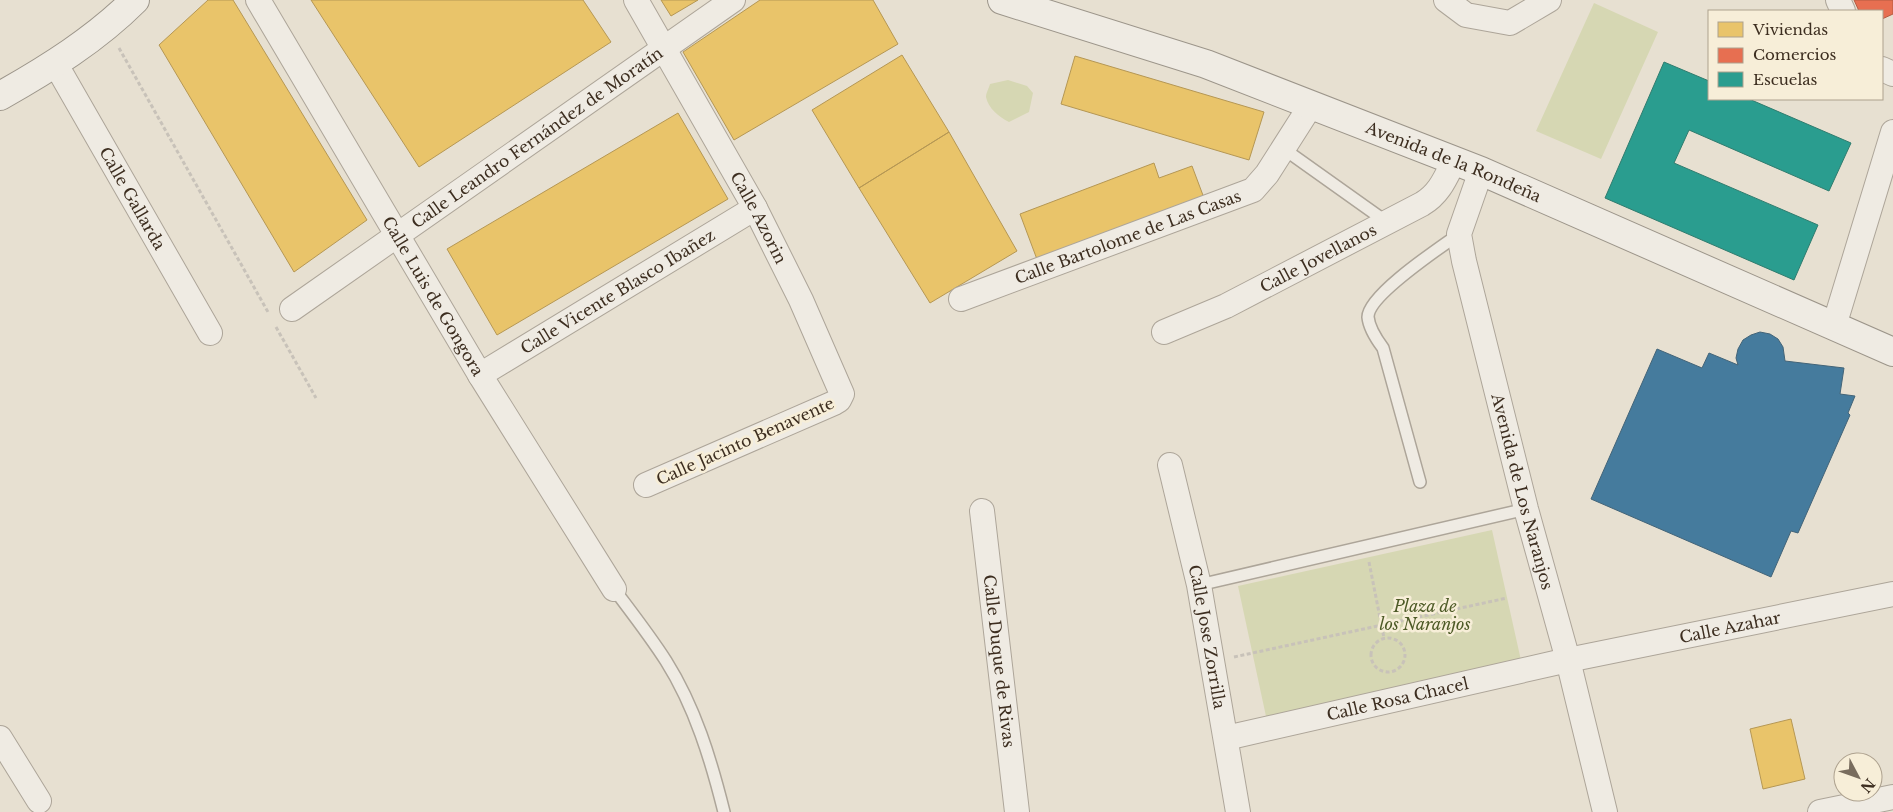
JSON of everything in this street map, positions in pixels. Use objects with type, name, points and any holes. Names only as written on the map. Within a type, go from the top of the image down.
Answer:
[{"type":"street","points":[[0,96],[44,72],[120,16],[135,0]]},
{"type":"street","name":"Calle Luis de Gongora","points":[[258,0],[480,375],[614,589]]},
{"type":"street","name":"Calle Azorin","points":[[636,0],[755,208],[801,300],[842,394]]},
{"type":"street","name":"Calle Leandro Fernández de Moratín","points":[[292,309],[733,0]]},
{"type":"street","name":"Avenida de la Rondeña","points":[[1002,0],[1206,64],[1454,161],[1893,352]]},
{"type":"street","points":[[1446,0],[1466,15],[1510,23],[1549,0]]},
{"type":"street","name":"Calle Gallarda","points":[[55,64],[210,334]]},
{"type":"street","name":"Calle Bartolome de Las Casas","points":[[961,299],[1253,190],[1268,174],[1311,106]]},
{"type":"street","points":[[1834,326],[1893,132]]},
{"type":"street","name":"Calle Jovellanos","points":[[1164,332],[1226,306],[1431,198],[1441,187],[1454,161]]},
{"type":"street","name":"Avenida de Los Naranjos","points":[[1480,172],[1459,234],[1464,261],[1526,509],[1568,660],[1605,812]]},
{"type":"street","name":"Calle Vicente Blasco Ibañez","points":[[480,375],[755,208]]},
{"type":"street","name":"Calle Jacinto Benavente","points":[[646,485],[834,403],[840,400],[842,394]]},
{"type":"street","name":"Calle Jose Zorrilla","points":[[1170,465],[1199,585],[1238,812]]},
{"type":"street","name":"Calle Duque de Rivas","points":[[982,511],[1017,812]]},
{"type":"street","name":"Calle Azahar","points":[[1568,660],[1893,594]]},
{"type":"street","name":"Calle Rosa Chacel","points":[[1226,738],[1568,660]]},
{"type":"street","points":[[0,738],[39,801]]},
{"type":"street","points":[[1820,812],[1893,797]]},
{"type":"lane","points":[[1284,149],[1388,222]]},
{"type":"lane","points":[[1420,482],[1383,348],[1376,339],[1368,317],[1376,299],[1418,263],[1459,234]]},
{"type":"lane","points":[[1199,585],[1526,509]]},
{"type":"lane","points":[[614,589],[667,662],[697,721],[724,812]]},
{"type":"path","points":[[106,25],[316,398]]},
{"type":"path","points":[[1365,546],[1384,638]]},
{"type":"path","points":[[1212,662],[1507,598]]},
{"type":"path","points":[[1384,638],[1392,638],[1399,642],[1405,656],[1402,663],[1391,671],[1383,671],[1376,667],[1372,661],[1373,646],[1384,638]]},
{"type":"green space","points":[[1594,3],[1658,32],[1601,159],[1536,131]]},
{"type":"green space","points":[[1008,80],[1027,86],[1033,93],[1029,112],[1009,122],[994,112],[986,97],[990,84]]},
{"type":"green space","name":"Plaza de los Naranjos","points":[[1492,530],[1522,665],[1267,721],[1238,586]]},
{"type":"building: Viviendas","points":[[208,0],[233,0],[367,220],[294,272],[159,45]]},
{"type":"building: Viviendas","points":[[311,0],[583,0],[611,42],[419,167]]},
{"type":"building: Viviendas","points":[[661,0],[698,0],[671,16]]},
{"type":"building: Viviendas","points":[[760,0],[873,0],[898,44],[734,140],[683,52]]},
{"type":"building: Viviendas","points":[[902,55],[949,132],[859,188],[812,110]]},
{"type":"building: Viviendas","points":[[1075,56],[1264,112],[1249,160],[1061,104]]},
{"type":"building: Viviendas","points":[[678,113],[728,199],[497,335],[447,249]]},
{"type":"building: Viviendas","points":[[949,132],[1017,251],[930,303],[859,188]]},
{"type":"building: Viviendas","points":[[1154,163],[1159,178],[1192,166],[1204,198],[1038,262],[1020,214]]},
{"type":"building: Viviendas","points":[[1791,719],[1805,779],[1763,789],[1750,729]]},
{"type":"building: Comercios","points":[[1854,0],[1893,0],[1893,14],[1883,19],[1883,10],[1859,10]]},
{"type":"building: Escuelas","points":[[1664,62],[1708,81],[1708,100],[1751,100],[1851,143],[1829,191],[1689,130],[1674,163],[1818,225],[1794,280],[1605,198]]},
{"type":"building: Público","points":[[1760,332],[1770,334],[1778,339],[1783,347],[1785,361],[1844,368],[1840,394],[1855,396],[1848,413],[1850,415],[1798,533],[1791,531],[1771,577],[1591,499],[1657,349],[1702,368],[1709,353],[1738,365],[1736,358],[1743,340]]}]
